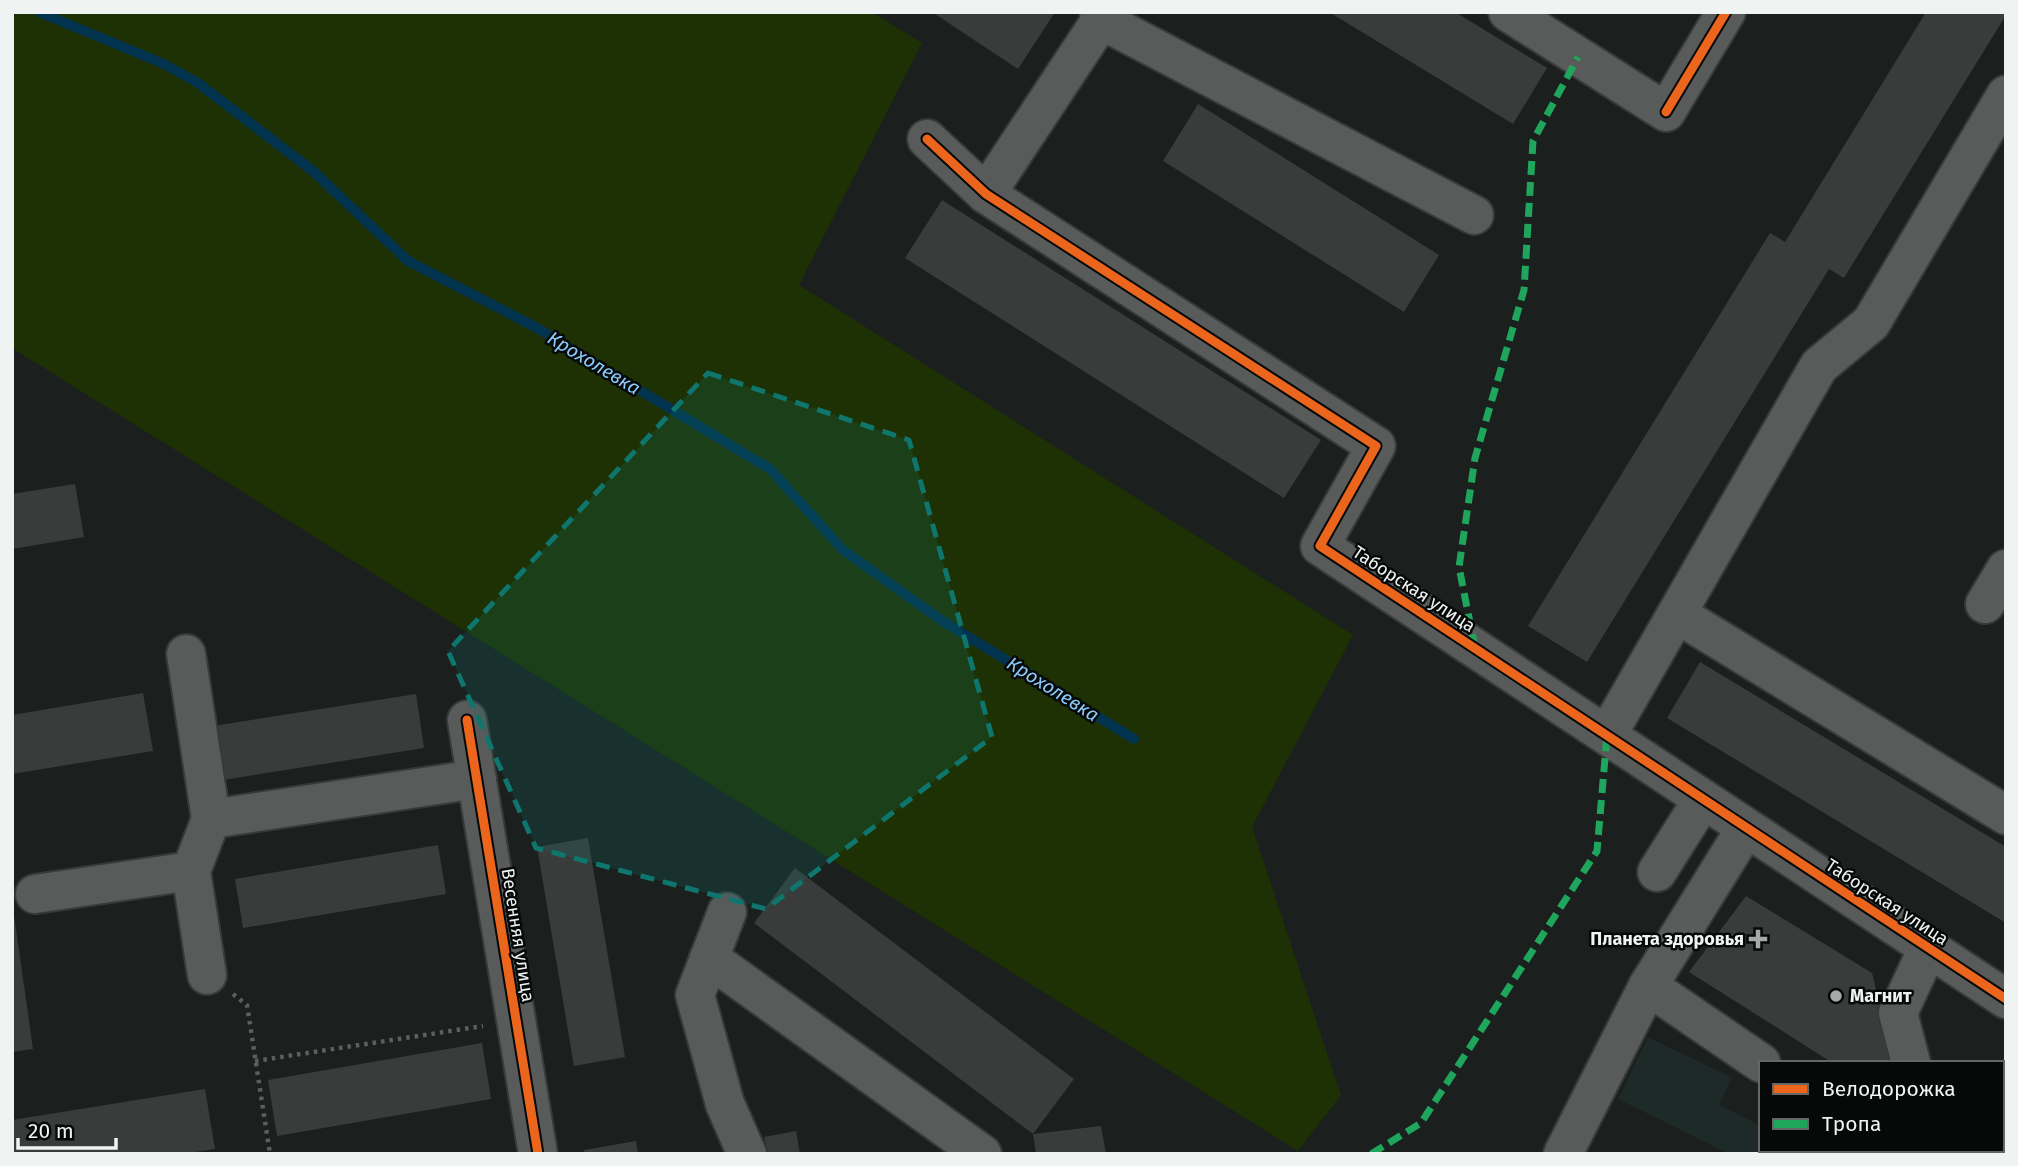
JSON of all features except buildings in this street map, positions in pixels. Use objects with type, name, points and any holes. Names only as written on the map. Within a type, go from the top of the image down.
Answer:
[{"type":"street","points":[[1508,12],[1666,112],[1726,12]]},
{"type":"street","points":[[986,194],[1100,16],[1474,215]]},
{"type":"street","points":[[1607,735],[1819,366],[1871,323],[2006,95]]},
{"type":"street","name":"Таборская улица","points":[[927,139],[986,194],[1377,446],[1320,546],[2006,999]]},
{"type":"street","points":[[1985,604],[2006,569]]},
{"type":"street","points":[[1677,614],[2006,816]]},
{"type":"street","points":[[186,654],[211,819],[191,871],[207,975]]},
{"type":"street","name":"Весенняя улица","points":[[467,720],[538,1154]]},
{"type":"street","points":[[211,819],[477,779]]},
{"type":"street","points":[[1657,872],[1703,799]]},
{"type":"street","points":[[1563,1154],[1648,986],[1746,828]]},
{"type":"street","points":[[35,894],[191,871]]},
{"type":"street","points":[[727,912],[695,995],[725,1104],[747,1154]]},
{"type":"street","points":[[1910,1061],[1898,1013],[1928,948]]},
{"type":"street","points":[[709,958],[982,1154]]},
{"type":"street","points":[[1648,986],[1759,1062]]},
{"type":"path","points":[[207,975],[247,1005],[270,1154]]},
{"type":"path","points":[[255,1060],[516,1021]]},
{"type":"highlighted area","points":[[708,373],[909,440],[992,737],[766,909],[536,848],[448,651]]},
{"type":"shaded area","points":[[1648,1037],[1732,1078],[1719,1105],[1759,1125],[1759,1152],[1771,1152],[1729,1154],[1618,1099]]},
{"type":"green space","points":[[12,12],[872,12],[922,43],[799,285],[1353,635],[1252,827],[1341,1095],[1298,1151],[12,348]]},
{"type":"waterway","name":"Крохолевка","points":[[39,12],[164,64],[198,83],[313,171],[408,261],[537,328],[770,469],[843,550],[941,620],[1134,739]]},
{"type":"marked path","points":[[1475,648],[1459,567],[1475,458],[1524,290],[1533,141],[1578,57]]},
{"type":"marked path","points":[[1371,1154],[1421,1123],[1597,851],[1607,735]]},
{"type":"cycle path","points":[[1666,112],[1726,12]]},
{"type":"cycle path","points":[[927,139],[986,194],[1376,446],[1320,546],[2006,999]]},
{"type":"cycle path","points":[[467,720],[538,1154]]},
{"type":"place","name":"Планета здоровья","points":[[1758,939]]},
{"type":"place","name":"Магнит","points":[[1836,996]]}]
